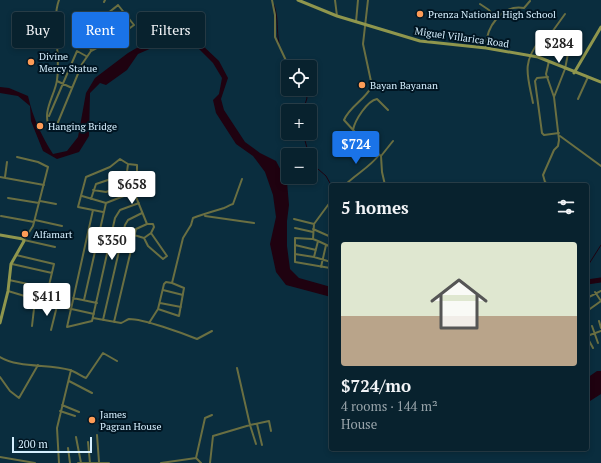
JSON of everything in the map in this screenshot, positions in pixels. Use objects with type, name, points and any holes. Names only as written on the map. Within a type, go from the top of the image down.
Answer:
[{"type":"main road","name":"Miguel Villarica Road","points":[[298,0],[337,16],[420,41],[486,48],[529,55],[549,61],[574,73],[601,82]]},
{"type":"main road","points":[[574,73],[601,27]]},
{"type":"main road","points":[[0,235],[24,240],[11,264],[8,291],[0,323]]},
{"type":"street","points":[[59,0],[56,8],[58,52],[57,81],[48,104],[48,125],[51,130],[54,130],[86,56],[95,48]]},
{"type":"street","points":[[272,0],[275,15],[275,37],[286,60]]},
{"type":"street","points":[[335,0],[337,16]]},
{"type":"street","points":[[356,22],[358,0]]},
{"type":"street","points":[[368,0],[364,25],[363,47],[373,85],[368,93],[352,108],[344,119],[344,122],[378,155],[381,156]]},
{"type":"street","points":[[486,48],[486,37],[495,20],[514,6],[524,8],[530,1]]},
{"type":"street","points":[[480,4],[489,10],[495,20]]},
{"type":"street","points":[[112,11],[118,6],[123,12]]},
{"type":"street","points":[[533,103],[527,68],[529,55],[540,40],[544,41],[547,39],[565,14]]},
{"type":"street","points":[[129,19],[134,25],[129,29]]},
{"type":"street","points":[[554,97],[565,69],[572,33]]},
{"type":"street","points":[[48,117],[78,51],[86,56]]},
{"type":"street","points":[[547,183],[543,175],[554,150],[558,146],[559,134],[554,97],[546,71],[549,61]]},
{"type":"street","points":[[548,77],[537,78],[536,81],[542,133],[544,135],[559,134],[601,166]]},
{"type":"street","points":[[578,99],[588,77]]},
{"type":"street","points":[[57,81],[72,88]]},
{"type":"street","points":[[353,130],[366,107],[374,100],[377,100],[388,110]]},
{"type":"street","points":[[385,183],[381,156],[393,141]]},
{"type":"street","points":[[347,183],[357,173],[372,163],[378,155]]},
{"type":"street","points":[[17,157],[38,162],[48,167],[35,221],[24,240],[56,248]]},
{"type":"street","points":[[103,212],[78,207],[87,175],[110,167],[120,159],[128,164],[137,166],[137,174],[133,182],[134,192],[147,224]]},
{"type":"street","points":[[6,177],[7,162]]},
{"type":"street","points":[[91,199],[93,190],[98,183],[127,172],[128,164]]},
{"type":"street","points":[[0,176],[44,185]]},
{"type":"street","points":[[172,283],[183,238],[191,225],[193,218],[204,215],[215,209],[224,208],[233,204],[242,179]]},
{"type":"street","points":[[93,190],[106,192],[133,182]]},
{"type":"street","points":[[82,196],[106,203],[134,192]]},
{"type":"street","points":[[8,198],[56,204]]},
{"type":"street","points":[[84,300],[106,203]]},
{"type":"street","points":[[93,210],[67,327],[92,322],[115,218],[120,210],[139,203]]},
{"type":"street","points":[[313,239],[314,224],[329,204]]},
{"type":"street","points":[[103,320],[125,225],[128,220],[142,213]]},
{"type":"street","points":[[204,215],[254,223]]},
{"type":"street","points":[[1,216],[62,226]]},
{"type":"street","points":[[294,219],[314,224]]},
{"type":"street","points":[[114,322],[134,235],[137,228],[147,224],[153,225],[151,233],[144,238]]},
{"type":"street","points":[[294,228],[313,232]]},
{"type":"street","points":[[313,229],[329,236]]},
{"type":"street","points":[[134,235],[144,238],[148,246],[157,252],[162,259],[167,256],[151,233]]},
{"type":"street","points":[[329,246],[313,239],[311,240],[296,237],[295,262],[329,267]]},
{"type":"street","points":[[314,257],[318,241]]},
{"type":"street","points":[[295,244],[316,250]]},
{"type":"street","points":[[322,267],[326,245]]},
{"type":"street","points":[[157,252],[162,249]]},
{"type":"street","points":[[295,254],[329,262]]},
{"type":"street","points":[[15,255],[54,264],[47,294]]},
{"type":"street","points":[[11,264],[52,273]]},
{"type":"street","points":[[9,280],[56,290]]},
{"type":"street","points":[[149,323],[158,309],[165,283],[172,283],[184,287],[179,316],[158,309]]},
{"type":"street","points":[[163,290],[183,295]]},
{"type":"street","points":[[8,291],[57,306],[94,314]]},
{"type":"street","points":[[589,296],[595,292],[601,291]]},
{"type":"street","points":[[589,310],[601,301],[595,292]]},
{"type":"street","points":[[73,298],[97,303]]},
{"type":"street","points":[[32,326],[35,300]]},
{"type":"street","points":[[65,308],[66,300]]},
{"type":"street","points":[[160,303],[181,307]]},
{"type":"street","points":[[51,330],[57,306]]},
{"type":"street","points":[[94,318],[121,323],[128,319],[149,323],[180,332],[197,339],[212,330]]},
{"type":"street","points":[[589,336],[601,329],[599,321]]},
{"type":"street","points":[[592,326],[598,343]]},
{"type":"street","points":[[589,341],[593,348]]},
{"type":"street","points":[[0,357],[16,363],[38,364],[71,370],[86,378],[103,353],[117,361]]},
{"type":"street","points":[[0,377],[10,391],[19,398],[38,364]]},
{"type":"street","points":[[237,368],[250,425],[256,444]]},
{"type":"street","points":[[59,463],[56,432],[71,370]]},
{"type":"street","points":[[69,381],[92,393]]},
{"type":"street","points":[[62,405],[79,412]]},
{"type":"street","points":[[60,411],[75,416]]},
{"type":"street","points":[[196,458],[205,418],[212,415]]},
{"type":"street","points":[[210,463],[213,436],[268,421],[271,431]]},
{"type":"street","points":[[257,424],[262,445]]},
{"type":"street","points":[[97,436],[99,462]]},
{"type":"street","points":[[76,437],[81,463]]},
{"type":"street","points":[[88,442],[91,463]]},
{"type":"street","points":[[68,448],[70,463]]},
{"type":"street","points":[[0,457],[35,463]]},
{"type":"street","points":[[161,463],[196,458]]},
{"type":"street","points":[[196,458],[200,463]]},
{"type":"street","points":[[78,463],[108,463]]},
{"type":"shaded area","points":[[137,48],[152,48],[138,54],[127,70],[106,85],[100,83],[90,93],[89,136],[79,152],[57,159],[43,151],[31,121],[30,106],[18,96],[0,93],[0,87],[9,88],[28,96],[32,112],[38,126],[53,154],[67,151],[78,137],[86,93],[95,78]]},
{"type":"shaded area","points":[[198,48],[205,48],[219,61],[228,78],[221,99],[224,110],[245,142],[260,153],[276,161],[281,171],[281,184],[287,184],[289,205],[287,221],[287,246],[290,269],[299,278],[329,286],[329,296],[286,285],[276,272],[270,244],[276,217],[273,195],[265,172],[253,156],[236,144],[216,113],[213,100],[219,94],[222,78],[213,63]]},
{"type":"shaded area","points":[[597,371],[601,371],[601,394],[590,401],[589,405],[589,377]]},
{"type":"waterway","points":[[274,5],[279,43]]},
{"type":"waterway","points":[[305,104],[306,96]]},
{"type":"waterway","points":[[305,140],[307,148]]},
{"type":"waterway","points":[[317,168],[326,176],[330,183]]},
{"type":"waterway","points":[[589,264],[601,245]]},
{"type":"waterway","points":[[589,282],[601,280]]},
{"type":"place","name":"Prenza National High School","points":[[420,14]]},
{"type":"place","name":"Divine Mercy Statue","points":[[31,62]]},
{"type":"place","name":"Bayan Bayanan","points":[[362,85]]},
{"type":"place","name":"Hanging Bridge","points":[[40,126]]},
{"type":"place","name":"Alfamart","points":[[25,234]]},
{"type":"place","name":"James Pagran House","points":[[92,420]]}]
